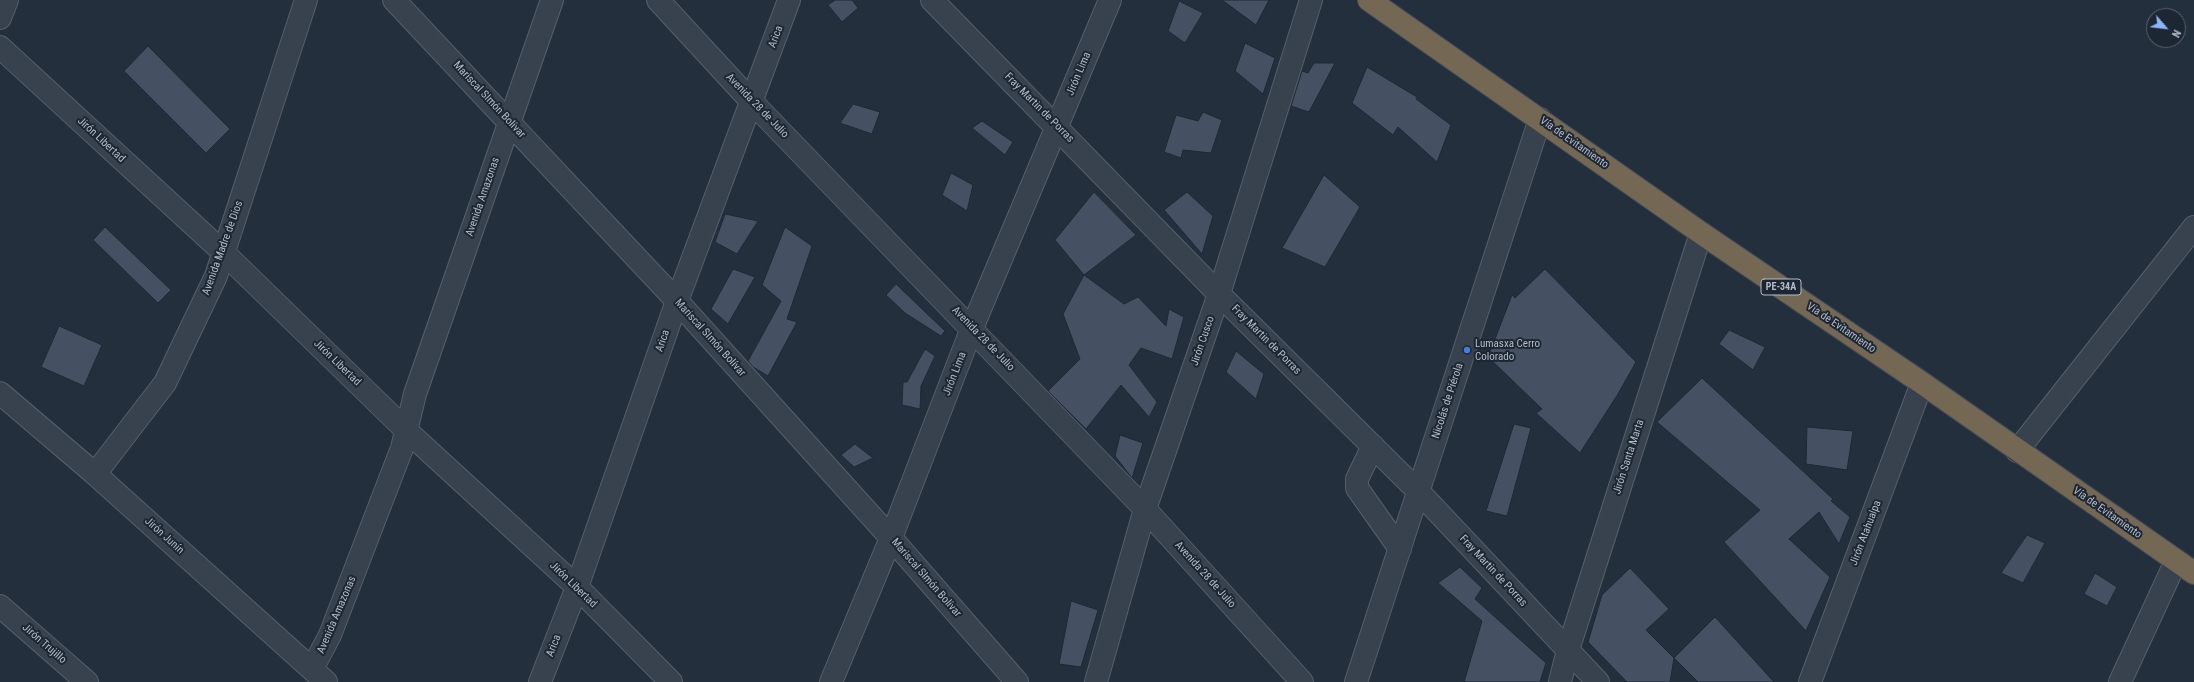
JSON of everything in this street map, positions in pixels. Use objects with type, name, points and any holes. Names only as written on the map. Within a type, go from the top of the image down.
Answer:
[{"type":"highway","name":"Vía de Evitamiento","points":[[1369,0],[1701,233],[1922,384],[2189,570]]},
{"type":"street","points":[[0,18],[7,0]]},
{"type":"street","name":"Avenida Madre de Dios","points":[[95,474],[165,383],[216,276],[306,0]]},
{"type":"street","name":"Mariscal SImón Bolívar","points":[[394,0],[677,301],[891,538],[1017,682]]},
{"type":"street","name":"Avenida Amazonas","points":[[319,675],[330,635],[415,394],[508,121],[552,0]]},
{"type":"street","name":"Avenida 28 de Julio","points":[[658,0],[752,102],[972,328],[1145,509],[1302,682]]},
{"type":"street","name":"Arica","points":[[540,682],[577,588],[677,301],[789,0]]},
{"type":"street","name":"Fray Martin de Porras","points":[[932,0],[1057,126],[1219,294],[1419,492],[1598,682]]},
{"type":"street","name":"Jirón Lima","points":[[831,682],[891,538],[972,328],[1110,0]]},
{"type":"street","name":"Jirón Cusco","points":[[1096,682],[1145,509],[1219,294],[1311,0]]},
{"type":"street","name":"Jirón Libertad","points":[[0,47],[224,253],[403,427],[577,588],[671,682]]},
{"type":"street","name":"Nicolás de Piérola","points":[[1356,682],[1540,119]]},
{"type":"street","points":[[2017,451],[2194,227]]},
{"type":"street","name":"Jirón Santa Marta","points":[[1560,682],[1568,650],[1701,233]]},
{"type":"street","name":"Jirón Atahualpa","points":[[1810,682],[1922,384]]},
{"type":"street","name":"Jirón Junín","points":[[0,393],[95,474],[319,675]]},
{"type":"street","points":[[1373,446],[1357,479],[1358,488],[1400,549]]},
{"type":"street","points":[[2120,682],[2189,570]]},
{"type":"street","name":"Jirón Trujillo","points":[[0,606],[87,682]]},
{"type":"building","points":[[835,0],[852,0],[858,8],[842,22],[828,5]]},
{"type":"building","points":[[1222,0],[1269,0],[1256,25]]},
{"type":"building","points":[[1179,1],[1203,13],[1185,43],[1168,31]]},
{"type":"building","points":[[1245,43],[1275,58],[1263,94],[1235,71]]},
{"type":"building","points":[[148,46],[230,129],[206,153],[124,71]]},
{"type":"building","points":[[1314,63],[1335,63],[1309,112],[1291,106],[1302,71],[1308,73]]},
{"type":"building","points":[[1367,67],[1417,97],[1416,99],[1451,125],[1437,162],[1398,127],[1393,135],[1352,103]]},
{"type":"building","points":[[853,104],[880,112],[872,134],[840,123]]},
{"type":"building","points":[[1203,112],[1222,120],[1211,153],[1183,150],[1181,158],[1164,152],[1176,115],[1198,121]]},
{"type":"building","points":[[982,121],[1013,142],[1005,155],[972,128]]},
{"type":"building","points":[[951,173],[973,185],[967,211],[942,195]]},
{"type":"building","points":[[1324,175],[1360,207],[1325,267],[1282,248]]},
{"type":"building","points":[[1094,192],[1136,235],[1084,275],[1055,240]]},
{"type":"building","points":[[1187,192],[1213,216],[1202,254],[1164,210]]},
{"type":"building","points":[[725,214],[758,221],[737,254],[715,242]]},
{"type":"building","points":[[105,227],[171,290],[158,303],[93,240]]},
{"type":"building","points":[[785,227],[812,246],[787,319],[797,322],[768,376],[753,367],[748,361],[781,301],[762,285]]},
{"type":"building","points":[[733,269],[755,277],[728,324],[711,309]]},
{"type":"building","points":[[1545,269],[1636,362],[1618,394],[1580,453],[1536,413],[1542,409],[1488,357],[1512,295],[1515,298]]},
{"type":"building","points":[[1084,275],[1124,304],[1138,297],[1166,326],[1169,309],[1184,317],[1172,359],[1141,348],[1129,365],[1157,402],[1149,417],[1121,385],[1086,429],[1048,391],[1080,359],[1063,314]]},
{"type":"building","points":[[896,284],[945,331],[941,336],[905,313],[886,295]]},
{"type":"building","points":[[59,326],[102,345],[84,386],[41,367]]},
{"type":"building","points":[[1729,330],[1765,347],[1753,370],[1719,344]]},
{"type":"building","points":[[925,349],[935,356],[921,386],[920,409],[902,405],[903,382],[907,382]]},
{"type":"building","points":[[1236,351],[1264,374],[1256,399],[1226,372]]},
{"type":"building","points":[[1702,378],[1833,499],[1831,501],[1850,517],[1839,544],[1819,512],[1789,539],[1830,577],[1806,631],[1724,542],[1760,510],[1657,422]]},
{"type":"building","points":[[1514,424],[1531,428],[1507,516],[1486,511]]},
{"type":"building","points":[[1807,427],[1853,431],[1847,470],[1806,464]]},
{"type":"building","points":[[1120,435],[1143,443],[1132,478],[1115,456]]},
{"type":"building","points":[[855,444],[873,458],[854,467],[841,455]]},
{"type":"building","points":[[2027,535],[2045,543],[2023,583],[2001,573]]},
{"type":"building","points":[[1460,567],[1482,588],[1475,599],[1546,663],[1540,682],[1464,682],[1482,621],[1438,583]]},
{"type":"building","points":[[1630,568],[1669,609],[1646,630],[1674,658],[1670,682],[1627,682],[1588,642],[1602,595]]},
{"type":"building","points":[[2095,573],[2117,587],[2107,606],[2084,594]]},
{"type":"building","points":[[1071,601],[1098,610],[1081,667],[1059,664]]},
{"type":"building","points":[[1715,617],[1774,682],[1698,682],[1674,658]]},
{"type":"place","name":"Lumasxa Cerro Colorado","points":[[1467,350]]}]
